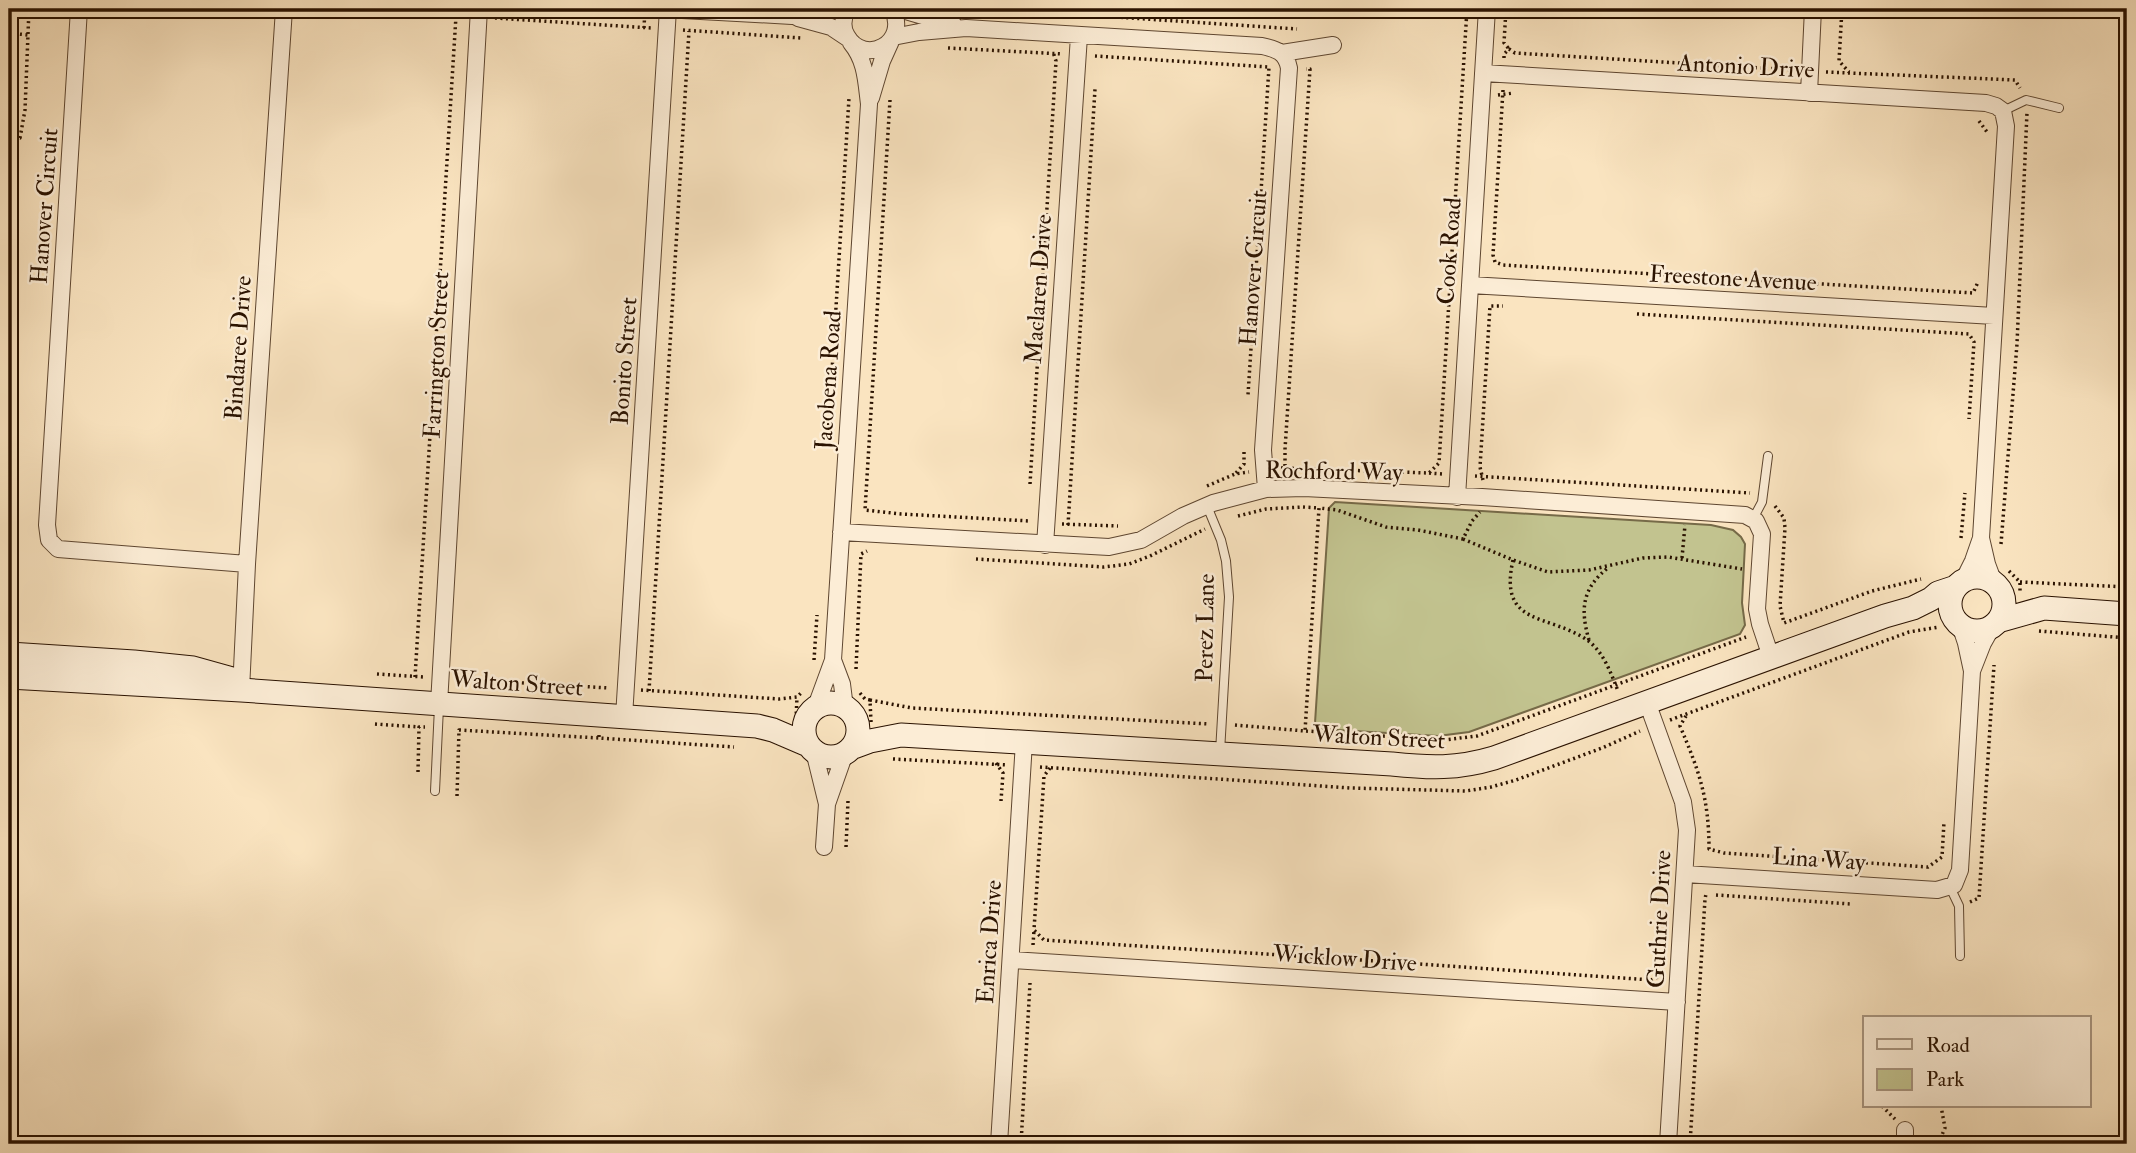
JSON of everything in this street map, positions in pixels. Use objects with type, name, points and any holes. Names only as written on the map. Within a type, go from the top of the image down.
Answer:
[{"type":"street","name":"Hanover Circuit","points":[[79,9],[47,525],[49,540],[58,549],[247,564]]},
{"type":"street","name":"Bindaree Drive","points":[[241,685],[284,9]]},
{"type":"street","points":[[666,9],[792,16],[839,9]]},
{"type":"street","name":"Bonito Street","points":[[624,717],[667,29],[666,9]]},
{"type":"street","points":[[847,9],[843,23],[850,41]]},
{"type":"street","points":[[892,9],[897,20],[892,39]]},
{"type":"street","points":[[899,9],[966,29]]},
{"type":"street","name":"Cook Road","points":[[1457,497],[1487,9]]},
{"type":"street","points":[[1808,93],[1813,9]]},
{"type":"street","name":"Farrington Street","points":[[439,704],[479,13]]},
{"type":"street","points":[[792,16],[831,27],[860,48],[869,50],[877,49],[892,39],[919,32],[966,29],[1262,46],[1282,52],[1333,45]]},
{"type":"street","name":"Maclaren Drive","points":[[1045,545],[1079,36]]},
{"type":"street","name":"Jacobena Road","points":[[869,104],[892,39]]},
{"type":"street","name":"Jacobena Road","points":[[848,710],[833,660],[869,104],[864,65],[850,41]]},
{"type":"street","name":"Hanover Circuit","points":[[1266,489],[1263,450],[1289,68],[1288,60],[1282,52]]},
{"type":"street","name":"Antonio Drive","points":[[1483,73],[1986,103],[2003,111]]},
{"type":"street","points":[[1972,671],[1950,603],[1973,561],[1981,538],[2006,126],[2003,111]]},
{"type":"street","name":"Freestone Avenue","points":[[1470,285],[1994,316]]},
{"type":"street","name":"Rochford Way","points":[[841,532],[1094,548],[1125,545],[1141,540],[1183,516],[1207,506],[1266,489],[1304,488],[1732,513],[1753,519]]},
{"type":"street","points":[[1753,519],[1762,534],[1757,609],[1771,657]]},
{"type":"street","points":[[1950,887],[1957,880],[1960,870],[1972,671],[1983,643],[2004,606],[2005,585],[1987,564],[1981,538]]},
{"type":"street","points":[[1959,584],[1979,577],[2005,585],[2044,608]]},
{"type":"street","name":"Walton Street","points":[[848,750],[870,741],[901,735],[1432,768],[1454,767],[1494,758],[1913,608],[1959,584]]},
{"type":"street","points":[[1913,608],[1976,631],[2044,608],[2127,614]]},
{"type":"street","name":"Walton Street","points":[[9,654],[192,668],[241,685],[272,692],[757,726],[773,730],[811,748]]},
{"type":"street","name":"Jacobena Road","points":[[810,703],[833,660]]},
{"type":"street","name":"Walton Street","points":[[9,677],[241,685]]},
{"type":"street","points":[[824,847],[827,804],[848,750],[855,742],[858,727],[848,710],[830,703],[810,703],[804,730],[827,804]]},
{"type":"street","name":"Walton Street","points":[[757,726],[780,719],[810,703]]},
{"type":"street","name":"Guthrie Drive","points":[[1636,706],[1685,809],[1687,846],[1668,1144]]},
{"type":"street","name":"Walton Street","points":[[848,710],[901,735]]},
{"type":"street","name":"Enrica Drive","points":[[999,1144],[1024,742]]},
{"type":"street","points":[[811,748],[829,757],[848,750]]},
{"type":"street","name":"Lina Way","points":[[1685,874],[1937,890],[1950,887]]},
{"type":"street","name":"Wicklow Drive","points":[[1011,960],[1677,1002]]},
{"type":"lane","points":[[2003,111],[2026,100],[2059,108]]},
{"type":"lane","points":[[1753,519],[1762,502],[1768,456]]},
{"type":"lane","name":"Perez Lane","points":[[1207,506],[1226,561],[1229,597],[1220,755]]},
{"type":"lane","points":[[435,791],[439,704]]},
{"type":"lane","points":[[1950,887],[1959,906],[1960,956]]},
{"type":"path","points":[[9,137],[20,138],[24,119],[29,9]]},
{"type":"path","points":[[448,9],[448,15]]},
{"type":"path","points":[[644,28],[645,9]]},
{"type":"path","points":[[989,9],[1297,29]]},
{"type":"path","points":[[1429,473],[1439,463],[1468,9]]},
{"type":"path","points":[[1506,9],[1504,43],[1515,53],[2015,80],[2026,100],[2027,114],[2017,344],[2000,549]]},
{"type":"path","points":[[1842,9],[1839,61],[1850,72]]},
{"type":"path","points":[[379,11],[456,16],[479,13],[644,28],[805,38]]},
{"type":"path","points":[[1030,484],[1056,61],[1052,53],[1055,13]]},
{"type":"path","points":[[415,677],[456,16]]},
{"type":"path","points":[[649,691],[689,31]]},
{"type":"path","points":[[9,33],[28,35]]},
{"type":"path","points":[[946,48],[1310,69],[1285,467]]},
{"type":"path","points":[[1509,49],[1504,54],[1493,255],[1495,262],[1503,265],[1973,293],[1978,283],[1979,270]]},
{"type":"path","points":[[1096,68],[1097,56]]},
{"type":"path","points":[[1248,397],[1269,67]]},
{"type":"path","points":[[1068,524],[1095,79]]},
{"type":"path","points":[[828,446],[850,89]]},
{"type":"path","points":[[1503,94],[1525,92]]},
{"type":"path","points":[[890,93],[864,510],[1068,524],[1123,525]]},
{"type":"path","points":[[1978,120],[1987,132],[1986,146]]},
{"type":"path","points":[[1483,476],[1480,467],[1490,306],[1512,306]]},
{"type":"path","points":[[1632,314],[1969,334],[1974,342],[1969,425]]},
{"type":"path","points":[[1235,474],[1244,464],[1244,450]]},
{"type":"path","points":[[1200,489],[1235,474],[1285,467],[1688,488],[1763,495],[1784,518],[1780,607],[1784,623]]},
{"type":"path","points":[[1961,547],[1965,488]]},
{"type":"path","points":[[973,558],[1104,567],[1129,564],[1228,519],[1266,509],[1303,507]]},
{"type":"path","points":[[1024,521],[1029,511]]},
{"type":"path","points":[[1463,539],[1548,572],[1589,570],[1643,558],[1668,557],[1760,572],[1782,572]]},
{"type":"path","points":[[856,678],[861,554],[865,551],[878,552]]},
{"type":"path","points":[[1513,560],[1509,585],[1519,608],[1532,618],[1556,624],[1589,641],[1606,662],[1616,685],[1636,706],[1633,733],[1639,738]]},
{"type":"path","points":[[1589,641],[1583,607],[1586,595],[1599,575],[1611,566]]},
{"type":"path","points":[[1305,731],[1444,740],[1477,736],[1872,591],[1925,579]]},
{"type":"path","points":[[2005,585],[2127,587]]},
{"type":"path","points":[[813,665],[817,615]]},
{"type":"path","points":[[377,674],[779,699],[797,697],[810,703]]},
{"type":"path","points":[[1687,714],[1680,726],[1703,785],[1709,824],[1709,849],[1760,856],[1928,867],[1942,857],[1944,816]]},
{"type":"path","points":[[375,724],[419,727]]},
{"type":"path","points":[[457,796],[459,730],[599,738]]},
{"type":"path","points":[[1050,768],[1044,776],[1034,930],[1044,940],[1651,980],[1660,976],[1659,1000]]},
{"type":"path","points":[[846,847],[850,790]]},
{"type":"path","points":[[1030,983],[1021,1142],[1090,1144]]},
{"type":"path","points":[[1938,1144],[1945,1128],[1941,1108]]},
{"type":"green space","points":[[1335,502],[1711,525],[1733,530],[1745,544],[1742,603],[1745,625],[1740,634],[1469,732],[1438,736],[1320,729],[1315,723],[1329,508]]}]
